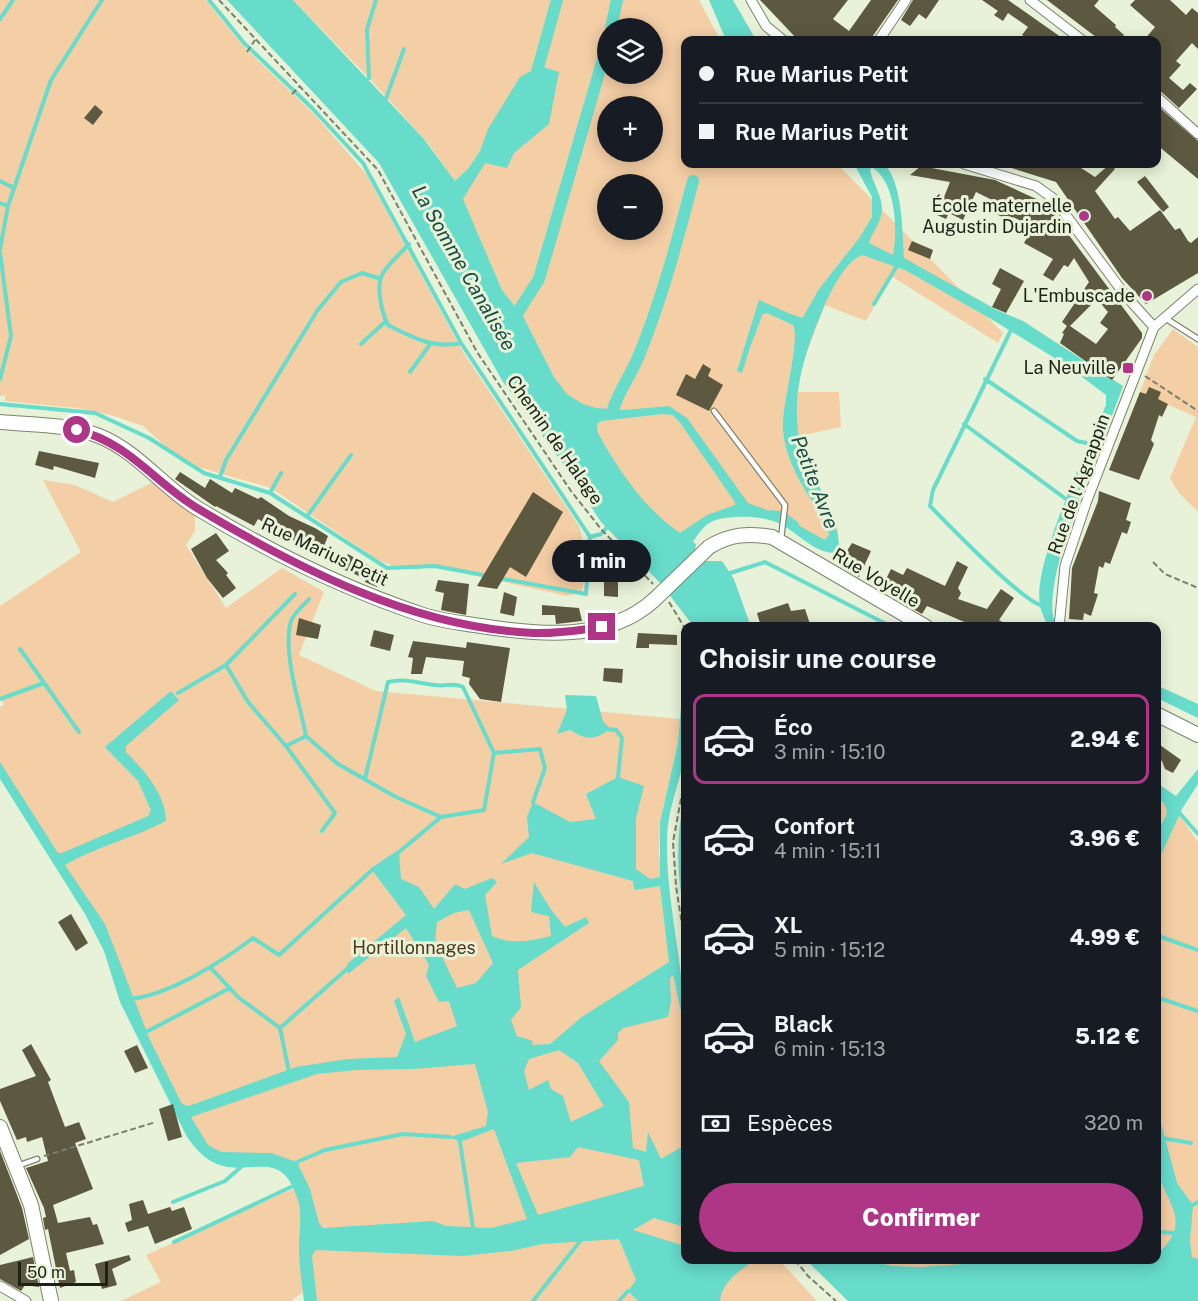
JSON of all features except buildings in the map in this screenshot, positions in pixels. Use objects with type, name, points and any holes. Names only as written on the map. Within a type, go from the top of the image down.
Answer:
[{"type":"street","points":[[752,0],[766,26],[778,36]]},
{"type":"street","points":[[882,36],[906,0]]},
{"type":"street","points":[[1030,0],[1077,36]]},
{"type":"street","points":[[1161,101],[1198,134]]},
{"type":"street","points":[[978,168],[1017,179],[1044,191],[1054,199],[1137,309],[1154,327],[1198,289]]},
{"type":"street","name":"Rue de l'Agrappin","points":[[1059,622],[1065,566],[1089,495],[1154,327]]},
{"type":"street","name":"Rue Marius Petit","points":[[0,422],[77,430],[98,436],[118,446],[179,496],[205,512],[330,578],[425,616],[521,632],[561,633],[618,622],[641,612],[709,547]]},
{"type":"street","name":"Rue Voyelle","points":[[709,547],[730,536],[748,534],[781,536],[918,622]]},
{"type":"street","points":[[1161,716],[1198,735]]},
{"type":"street","points":[[0,1127],[17,1166],[36,1223],[51,1301]]},
{"type":"street","points":[[0,1286],[26,1301]]},
{"type":"lane","points":[[1164,317],[1198,339]]},
{"type":"lane","points":[[714,411],[785,505],[781,536]]},
{"type":"lane","points":[[17,1166],[37,1159]]},
{"type":"path","name":"Chemin de Halage","points":[[219,0],[378,170],[477,352],[571,491],[601,529],[653,584]]},
{"type":"path","points":[[247,52],[255,40]]},
{"type":"path","points":[[292,94],[299,87]]},
{"type":"path","points":[[1137,373],[1177,395],[1198,411]]},
{"type":"path","points":[[1153,562],[1165,574],[1198,588]]},
{"type":"path","points":[[669,601],[681,622]]},
{"type":"path","points":[[681,799],[673,842],[681,918]]},
{"type":"path","points":[[37,1159],[156,1122]]},
{"type":"path","points":[[798,1264],[836,1301]]},
{"type":"green space","points":[[0,0],[206,0],[244,47],[314,114],[367,175],[463,352],[579,526],[587,557],[582,592],[567,596],[432,566],[416,570],[399,568],[378,560],[271,488],[184,463],[143,426],[111,415],[77,408],[5,401],[5,395],[0,396]]},
{"type":"green space","points":[[293,0],[699,0],[718,36],[681,36],[681,168],[841,168],[1003,333],[998,343],[891,276],[866,321],[825,305],[801,367],[798,392],[839,392],[841,427],[799,436],[815,487],[837,523],[839,552],[823,551],[778,523],[760,518],[718,519],[709,522],[697,536],[685,535],[666,525],[643,502],[605,445],[598,433],[597,424],[582,404],[567,394],[556,381],[523,316],[502,290],[455,181],[428,143]]},
{"type":"green space","points":[[1173,329],[1198,347],[1198,512],[1179,493],[1170,478],[1196,417],[1140,392],[1154,355]]},
{"type":"green space","name":"Hortillonnages","points":[[43,480],[75,485],[113,502],[155,481],[195,514],[195,531],[186,545],[226,608],[282,568],[324,592],[299,655],[376,691],[680,719],[678,743],[660,822],[659,854],[670,962],[681,1013],[681,1264],[783,1264],[817,1301],[309,1301],[306,1290],[291,1301],[121,1301],[161,1282],[146,1255],[295,1188],[285,1165],[206,1158],[126,1009],[107,941],[0,770],[0,707],[4,705],[0,697],[0,606],[81,552]]},
{"type":"green space","points":[[1161,795],[1175,808],[1198,842],[1198,1301],[1160,1264]]},
{"type":"green space","points":[[885,1264],[976,1264],[922,1267]]},
{"type":"water","name":"La Somme Canalisée","points":[[227,0],[293,0],[424,139],[455,181],[468,169],[480,151],[488,129],[520,77],[540,66],[559,72],[549,124],[514,153],[507,168],[485,163],[463,199],[502,290],[523,316],[554,377],[567,394],[583,404],[596,408],[624,410],[669,406],[687,418],[748,503],[778,514],[825,540],[829,535],[827,525],[796,474],[784,439],[783,419],[795,344],[793,325],[767,313],[760,315],[742,373],[737,371],[759,300],[802,319],[819,289],[860,237],[872,217],[872,197],[856,168],[873,168],[888,168],[891,173],[902,222],[904,258],[997,310],[1023,321],[1123,386],[1063,546],[1055,580],[1052,608],[1056,622],[1046,622],[1041,608],[1040,586],[1044,562],[1063,506],[1106,405],[1106,395],[1066,365],[905,270],[862,255],[856,258],[839,278],[823,309],[806,355],[797,398],[797,420],[806,465],[835,525],[839,552],[823,551],[786,527],[768,519],[733,517],[709,523],[693,542],[696,544],[695,551],[705,561],[722,561],[734,579],[749,622],[690,622],[661,584],[601,522],[568,471],[503,382],[379,163]],"holes":[[[873,168],[887,185],[894,208],[893,255],[869,243],[882,211],[881,200],[870,169]],[[663,414],[673,415],[735,502],[735,505],[707,515],[680,533],[655,512],[633,488],[598,433],[597,424],[601,421]]]},
{"type":"water","points":[[709,0],[733,0],[754,36],[724,36]]},
{"type":"water","points":[[1161,687],[1198,704],[1198,718],[1161,700]]},
{"type":"water","points":[[171,691],[179,700],[126,746],[126,752],[147,775],[158,792],[166,821],[90,852],[65,865],[105,924],[150,1040],[182,1104],[189,1106],[296,1067],[348,1059],[397,1057],[406,1034],[394,1001],[399,997],[415,1042],[457,1026],[449,1001],[439,1002],[426,976],[429,965],[406,928],[348,974],[347,964],[406,915],[372,870],[399,852],[401,879],[419,887],[434,909],[455,884],[465,889],[492,878],[497,882],[485,895],[492,936],[499,939],[521,941],[551,936],[549,916],[531,912],[534,882],[565,927],[586,917],[589,923],[518,970],[521,1007],[511,1020],[517,1036],[533,1041],[532,1045],[550,1044],[583,1016],[669,962],[660,886],[634,890],[633,881],[532,853],[501,864],[529,837],[527,817],[533,802],[570,822],[596,819],[586,794],[618,777],[644,786],[636,818],[636,869],[650,879],[660,877],[660,822],[678,743],[681,707],[681,772],[667,831],[667,864],[681,976],[681,1012],[673,975],[670,978],[671,1002],[668,1017],[623,1028],[618,1033],[618,1040],[599,1061],[629,1102],[633,1148],[646,1152],[648,1132],[661,1159],[681,1147],[681,1226],[654,1218],[633,1230],[681,1245],[681,1264],[749,1264],[728,1282],[720,1301],[638,1301],[628,1291],[636,1280],[619,1239],[542,1244],[511,1251],[462,1256],[316,1250],[312,1256],[317,1301],[304,1301],[299,1253],[300,1209],[292,1186],[284,1174],[275,1169],[230,1167],[212,1162],[200,1153],[187,1137],[120,1002],[104,951],[85,914],[0,779],[0,762],[58,853],[62,853],[148,816],[151,810],[138,781],[105,747]],"holes":[[[469,910],[493,963],[476,983],[457,988],[435,942],[437,922],[454,913]],[[559,1050],[578,1063],[604,1106],[571,1122],[563,1096],[551,1089],[548,1080],[529,1090],[524,1071],[529,1059]],[[475,1064],[488,1112],[486,1126],[450,1137],[460,1142],[494,1129],[527,1219],[491,1228],[446,1226],[433,1221],[323,1228],[319,1223],[310,1189],[297,1162],[271,1153],[221,1152],[208,1145],[191,1117],[317,1074]],[[578,1147],[639,1160],[644,1186],[538,1215],[516,1163],[570,1157]]]},
{"type":"water","points":[[565,695],[596,696],[603,721],[610,729],[599,736],[590,738],[570,730],[557,734],[567,710]]},
{"type":"water","points":[[1198,769],[1198,784],[1182,809],[1161,855],[1161,825],[1167,811],[1161,801],[1161,786],[1176,796]]},
{"type":"water","points":[[681,819],[681,891],[678,855]]},
{"type":"water","points":[[1161,1123],[1177,1183],[1193,1205],[1190,1241],[1192,1257],[1198,1259],[1198,1301],[848,1301],[810,1264],[885,1264],[922,1267],[963,1264],[1161,1264],[1161,1250],[1169,1242],[1174,1231],[1176,1220],[1161,1182]]},
{"type":"waterway","points":[[0,19],[13,0]]},
{"type":"waterway","points":[[0,249],[8,206],[51,80],[102,0]]},
{"type":"waterway","points":[[209,0],[244,43],[312,108],[363,163],[461,343],[590,537]]},
{"type":"waterway","points":[[369,78],[367,29],[376,0]]},
{"type":"waterway","points":[[535,79],[557,0]]},
{"type":"waterway","points":[[613,18],[617,0]]},
{"type":"waterway","points":[[385,101],[404,49]]},
{"type":"waterway","name":"La Somme Canalisée","points":[[511,323],[539,279],[597,80]]},
{"type":"waterway","points":[[0,181],[14,188]]},
{"type":"waterway","points":[[613,410],[654,317],[693,181]]},
{"type":"waterway","points":[[0,203],[8,206]]},
{"type":"waterway","points":[[409,244],[388,266],[381,278],[380,299],[388,325],[414,338],[432,343],[461,343]]},
{"type":"waterway","points":[[0,252],[11,336],[0,379]]},
{"type":"waterway","points":[[874,304],[898,264]]},
{"type":"waterway","points":[[220,477],[226,460],[317,311],[341,282],[362,273],[381,279]]},
{"type":"waterway","points":[[750,342],[762,310]]},
{"type":"waterway","points":[[790,316],[805,321]]},
{"type":"waterway","points":[[361,344],[386,321]]},
{"type":"waterway","points":[[1012,328],[933,490],[930,506],[1004,578],[1034,602],[1044,606]]},
{"type":"waterway","points":[[410,372],[431,343]]},
{"type":"waterway","points":[[985,379],[1077,441],[1091,444],[1089,447]]},
{"type":"waterway","points":[[0,404],[95,413],[149,438],[204,473],[270,493],[387,568],[435,566],[488,576]]},
{"type":"waterway","points":[[964,424],[1070,502]]},
{"type":"waterway","points":[[308,515],[351,455]]},
{"type":"waterway","name":"Petite Avre","points":[[807,463],[827,509]]},
{"type":"waterway","points":[[270,493],[281,473]]},
{"type":"waterway","name":"Petite Avre","points":[[772,512],[784,514],[797,524]]},
{"type":"waterway","points":[[498,578],[586,594],[590,537],[601,534],[609,525]]},
{"type":"waterway","points":[[727,574],[765,562],[882,622]]},
{"type":"waterway","points":[[178,693],[226,665],[295,594]]},
{"type":"waterway","points":[[306,736],[290,663],[289,634],[292,618],[309,599]]},
{"type":"waterway","points":[[20,649],[79,732]]},
{"type":"waterway","points":[[226,665],[248,702],[286,746],[306,736],[338,764],[396,797],[441,817],[484,810],[494,753]]},
{"type":"waterway","points":[[365,779],[388,682],[456,685],[463,687],[494,753],[540,749],[545,768],[533,802]]},
{"type":"waterway","points":[[0,699],[44,683]]},
{"type":"waterway","points":[[606,729],[616,730],[622,738],[618,777]]},
{"type":"waterway","points":[[286,746],[335,813],[322,831]]},
{"type":"waterway","points":[[1177,810],[1198,834]]},
{"type":"waterway","points":[[129,999],[161,991],[194,976],[253,938],[279,955],[372,870],[399,852],[441,817]]},
{"type":"waterway","points":[[1161,937],[1198,950]]},
{"type":"waterway","points":[[211,968],[238,997],[280,1028],[289,1072]]},
{"type":"waterway","points":[[280,1028],[347,969]]},
{"type":"waterway","points":[[146,1032],[230,988]]},
{"type":"waterway","points":[[1161,999],[1198,1011]]},
{"type":"waterway","points":[[296,1166],[297,1162],[325,1150],[403,1134],[450,1137]]},
{"type":"waterway","points":[[1161,1138],[1191,1143]]},
{"type":"waterway","points":[[460,1142],[473,1228]]},
{"type":"waterway","points":[[173,1202],[225,1181],[242,1166]]},
{"type":"waterway","points":[[174,1242],[291,1187]]},
{"type":"waterway","points":[[1189,1207],[1198,1202]]},
{"type":"waterway","points":[[1161,1232],[1175,1233]]},
{"type":"waterway","points":[[533,1301],[581,1240]]},
{"type":"waterway","points":[[619,1301],[628,1291]]},
{"type":"place","name":"École maternelle Augustin Dujardin","points":[[1084,216]]},
{"type":"place","name":"L'Embuscade","points":[[1147,296]]},
{"type":"place","name":"La Neuville","points":[[1128,368]]},
{"type":"route","points":[[77,430],[98,436],[118,446],[179,496],[220,521],[330,578],[425,616],[444,621],[535,633],[561,633],[602,627]]}]
